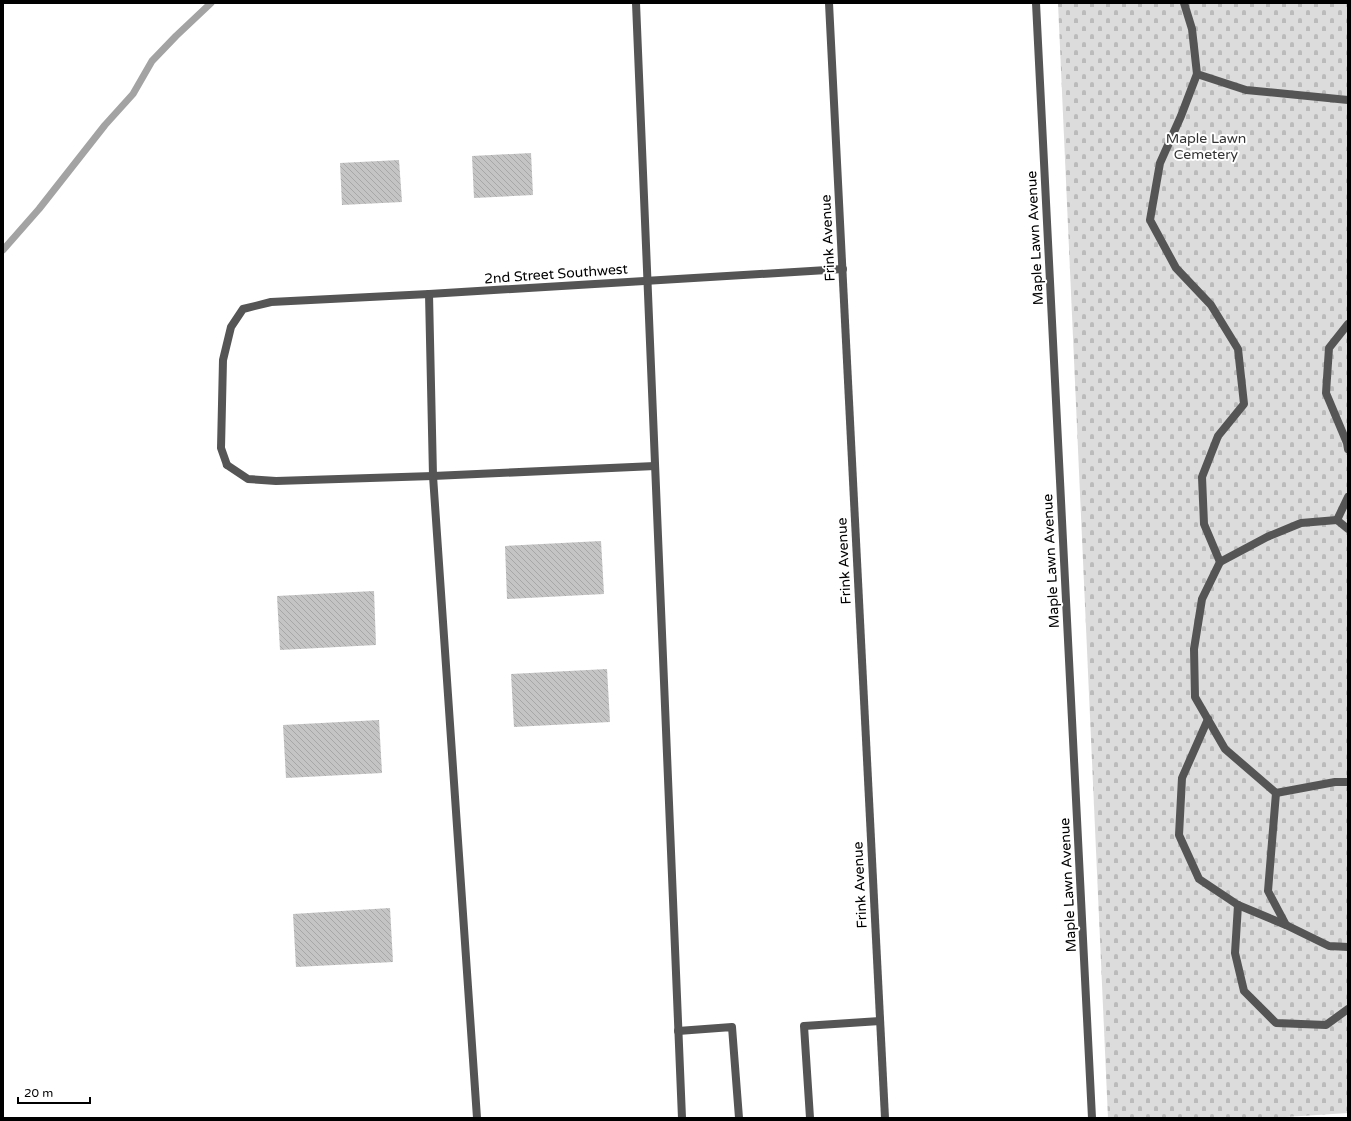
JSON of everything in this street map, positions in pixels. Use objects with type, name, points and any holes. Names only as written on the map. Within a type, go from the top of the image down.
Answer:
[{"type":"street","points":[[636,3],[682,1118]]},
{"type":"street","name":"Frink Avenue","points":[[829,3],[885,1118]]},
{"type":"street","name":"Maple Lawn Avenue","points":[[1036,3],[1092,1118]]},
{"type":"street","points":[[1184,3],[1192,29],[1197,74],[1181,116],[1160,163],[1150,220],[1176,268],[1211,305],[1238,349],[1244,404],[1218,436],[1202,477],[1204,524],[1220,562]]},
{"type":"street","points":[[1197,74],[1246,90],[1348,100]]},
{"type":"street","name":"2nd Street Southwest","points":[[433,476],[276,481],[248,479],[227,465],[221,448],[223,360],[231,327],[243,309],[271,302],[843,269]]},
{"type":"street","points":[[429,294],[433,476],[477,1118]]},
{"type":"street","points":[[1348,324],[1329,348],[1326,393],[1347,443],[1348,449]]},
{"type":"street","points":[[433,476],[655,466]]},
{"type":"street","points":[[1337,520],[1348,497]]},
{"type":"street","points":[[1276,793],[1225,749],[1195,697],[1194,650],[1202,599],[1220,562],[1267,537],[1302,523],[1337,520],[1348,529]]},
{"type":"street","points":[[1208,719],[1182,778],[1179,835],[1199,879],[1238,906],[1286,925],[1329,946],[1348,947]]},
{"type":"street","points":[[1276,793],[1335,782],[1348,782]]},
{"type":"street","points":[[1276,793],[1268,891],[1286,925]]},
{"type":"street","points":[[1238,906],[1235,954],[1244,991],[1276,1023],[1326,1025],[1348,1009]]},
{"type":"street","points":[[810,1118],[804,1026],[880,1022]]},
{"type":"street","points":[[678,1031],[732,1027],[739,1118]]},
{"type":"green space","name":"Maple Lawn Cemetery","points":[[1058,3],[1348,3],[1348,1113],[1270,1118],[1108,1118]]},
{"type":"building","points":[[531,153],[533,195],[474,198],[472,156]]},
{"type":"building","points":[[399,160],[402,202],[342,205],[340,163]]},
{"type":"building","points":[[601,541],[604,594],[507,599],[505,546]]},
{"type":"building","points":[[374,591],[376,645],[280,650],[277,596]]},
{"type":"building","points":[[607,669],[610,722],[514,727],[511,674]]},
{"type":"building","points":[[379,720],[382,773],[286,778],[283,725]]},
{"type":"building","points":[[390,908],[393,962],[296,967],[293,914]]},
{"type":"waterway","points":[[3,250],[39,209],[105,125],[133,94],[152,61],[211,3]]}]
